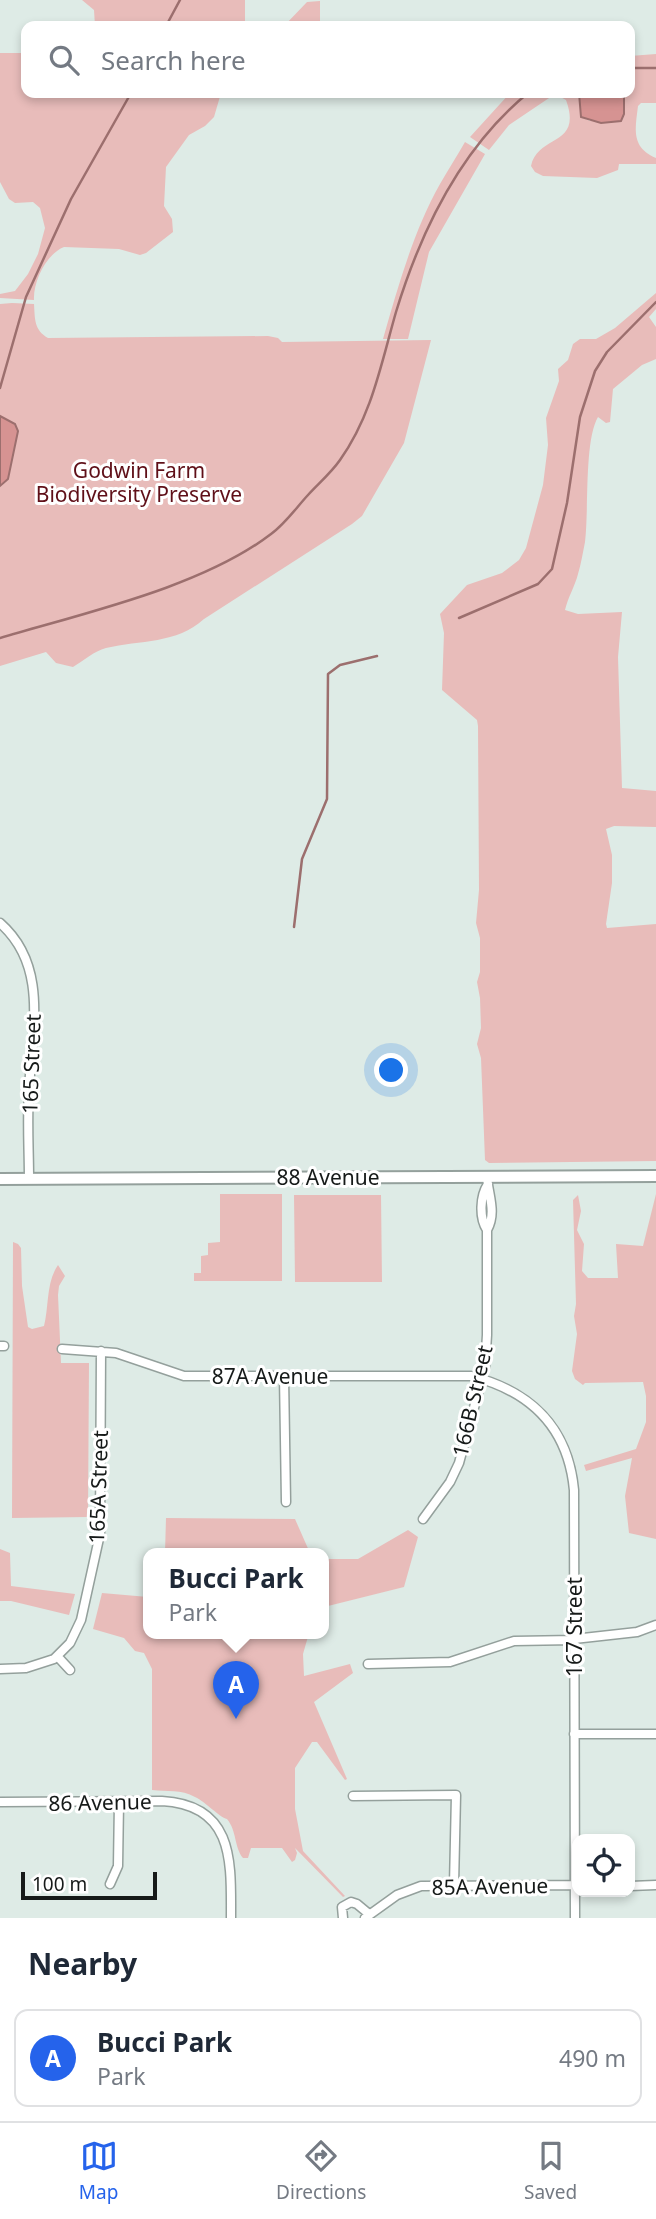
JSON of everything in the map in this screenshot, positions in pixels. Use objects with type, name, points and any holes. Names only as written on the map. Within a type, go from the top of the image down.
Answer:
[{"type":"main road","name":"88 Avenue","points":[[0,1179],[489,1184],[656,1176]]},
{"type":"street","name":"165 Street","points":[[0,923],[24,951],[33,984],[29,1179]]},
{"type":"street","name":"166B Street","points":[[423,1519],[445,1489],[459,1463],[482,1379],[487,1335],[487,1230],[492,1222],[489,1184]]},
{"type":"street","name":"87A Avenue","points":[[62,1349],[101,1351],[128,1356],[184,1376],[453,1375],[482,1379]]},
{"type":"street","name":"165A Street","points":[[58,1657],[70,1643],[81,1620],[100,1534],[101,1351]]},
{"type":"street","points":[[284,1376],[286,1502]]},
{"type":"street","name":"167 Street","points":[[482,1379],[512,1390],[536,1408],[555,1430],[568,1458],[574,1500],[575,1834]]},
{"type":"street","points":[[368,1664],[445,1663],[514,1641],[631,1633],[656,1625]]},
{"type":"street","points":[[0,1669],[32,1667],[58,1657],[70,1670]]},
{"type":"street","points":[[574,1734],[656,1734]]},
{"type":"street","points":[[353,1796],[456,1795],[454,1885]]},
{"type":"street","name":"86 Avenue","points":[[0,1802],[166,1801],[188,1805],[199,1811],[217,1828],[229,1851],[231,1918]]},
{"type":"street","points":[[110,1884],[118,1866],[119,1802]]},
{"type":"street","name":"85A Avenue","points":[[367,1916],[409,1890],[427,1886],[572,1885]]},
{"type":"street","points":[[635,1885],[656,1885]]},
{"type":"street","name":"167 Street","points":[[575,1918],[576,1897]]},
{"type":"street","points":[[343,1918],[342,1907],[351,1902],[357,1904],[367,1916]]},
{"type":"green space","points":[[82,0],[245,0],[245,21],[95,21],[94,10]]},
{"type":"green space","points":[[320,1],[320,21],[289,21],[307,2]]},
{"type":"green space","points":[[0,53],[21,53],[21,98],[220,98],[214,117],[189,135],[166,167],[164,206],[172,219],[173,232],[140,255],[119,249],[64,247],[46,262],[42,269],[34,300],[0,298],[0,294],[15,291],[28,274],[38,254],[45,228],[40,208],[33,202],[15,203],[9,199],[0,182]]},
{"type":"green space","points":[[656,54],[656,103],[641,103],[638,106],[636,137],[642,149],[656,158],[656,164],[619,164],[618,170],[597,178],[543,176],[535,172],[531,166],[535,156],[558,139],[569,126],[570,115],[566,100],[562,98],[579,98],[581,117],[590,121],[621,121],[624,98],[635,98],[635,56]]},
{"type":"green space","points":[[505,98],[549,98],[509,125],[489,150],[470,137]]},
{"type":"green space","points":[[465,142],[485,154],[429,252],[408,339],[383,339],[422,221]]},
{"type":"green space","points":[[656,293],[656,309],[649,317],[656,327],[656,359],[642,365],[613,389],[610,422],[606,423],[598,417],[594,428],[589,459],[585,542],[577,578],[565,610],[578,614],[622,612],[618,657],[622,788],[656,791],[656,827],[614,826],[606,829],[612,855],[612,883],[606,924],[607,928],[656,924],[656,1161],[489,1163],[485,1160],[481,1058],[477,1044],[481,1028],[477,982],[480,972],[480,938],[476,923],[479,890],[478,726],[477,720],[442,690],[444,633],[440,614],[467,585],[502,573],[519,560],[526,548],[543,485],[548,445],[546,418],[559,381],[558,369],[568,360],[573,344],[580,339],[596,339],[615,328]]},
{"type":"green space","name":"Godwin Farm Biodiversity Preserve","points":[[0,304],[34,304],[38,328],[48,338],[268,336],[278,338],[282,342],[431,340],[404,443],[362,516],[352,524],[182,633],[158,640],[106,648],[73,667],[56,663],[46,652],[0,666]]},
{"type":"green space","points":[[220,1194],[282,1194],[282,1281],[194,1281],[194,1273],[201,1273],[201,1256],[208,1255],[208,1243],[220,1242]]},
{"type":"green space","points":[[656,1194],[656,1539],[629,1533],[625,1496],[632,1458],[586,1471],[584,1465],[636,1449],[646,1422],[643,1382],[583,1385],[575,1379],[572,1371],[577,1334],[574,1316],[576,1304],[573,1200],[578,1195],[581,1211],[577,1230],[584,1244],[582,1271],[588,1278],[618,1278],[616,1244],[643,1246]]},
{"type":"green space","points":[[294,1195],[381,1195],[382,1282],[295,1282]]},
{"type":"green space","points":[[13,1242],[21,1248],[22,1286],[28,1327],[32,1329],[44,1326],[50,1287],[58,1265],[65,1276],[59,1286],[58,1295],[61,1363],[89,1363],[88,1517],[12,1518]]},
{"type":"green space","points":[[166,1518],[295,1519],[308,1548],[165,1548]]},
{"type":"green space","points":[[408,1530],[418,1537],[404,1587],[329,1606],[329,1559],[358,1559]]},
{"type":"green space","points":[[0,1549],[10,1553],[11,1586],[75,1594],[69,1615],[11,1601],[0,1601]]},
{"type":"green space","points":[[102,1593],[143,1597],[143,1639],[307,1639],[303,1654],[304,1676],[350,1664],[353,1673],[314,1702],[347,1779],[345,1780],[317,1742],[312,1742],[295,1768],[295,1809],[303,1851],[345,1896],[343,1897],[295,1848],[297,1853],[292,1862],[282,1848],[251,1848],[248,1858],[243,1858],[227,1819],[190,1794],[152,1790],[152,1669],[144,1653],[135,1651],[124,1638],[93,1629]]},
{"type":"shaded area","points":[[579,98],[624,98],[621,121],[601,123],[581,117]]},
{"type":"shaded area","points":[[0,416],[15,424],[18,431],[8,479],[0,486]]},
{"type":"waterway","points":[[169,21],[180,0]]},
{"type":"waterway","points":[[635,68],[656,68]]},
{"type":"waterway","points":[[0,388],[26,297],[71,199],[128,98]]},
{"type":"waterway","points":[[0,638],[177,584],[243,553],[286,521],[336,465],[360,425],[374,389],[406,281],[446,192],[483,139],[523,98]]},
{"type":"waterway","points":[[459,618],[538,584],[552,569],[567,503],[580,417],[595,371],[607,352],[656,302]]},
{"type":"waterway","points":[[294,927],[302,859],[327,799],[328,674],[340,665],[377,656]]},
{"type":"place","name":"Bucci Park","points":[[236,1719]]}]
